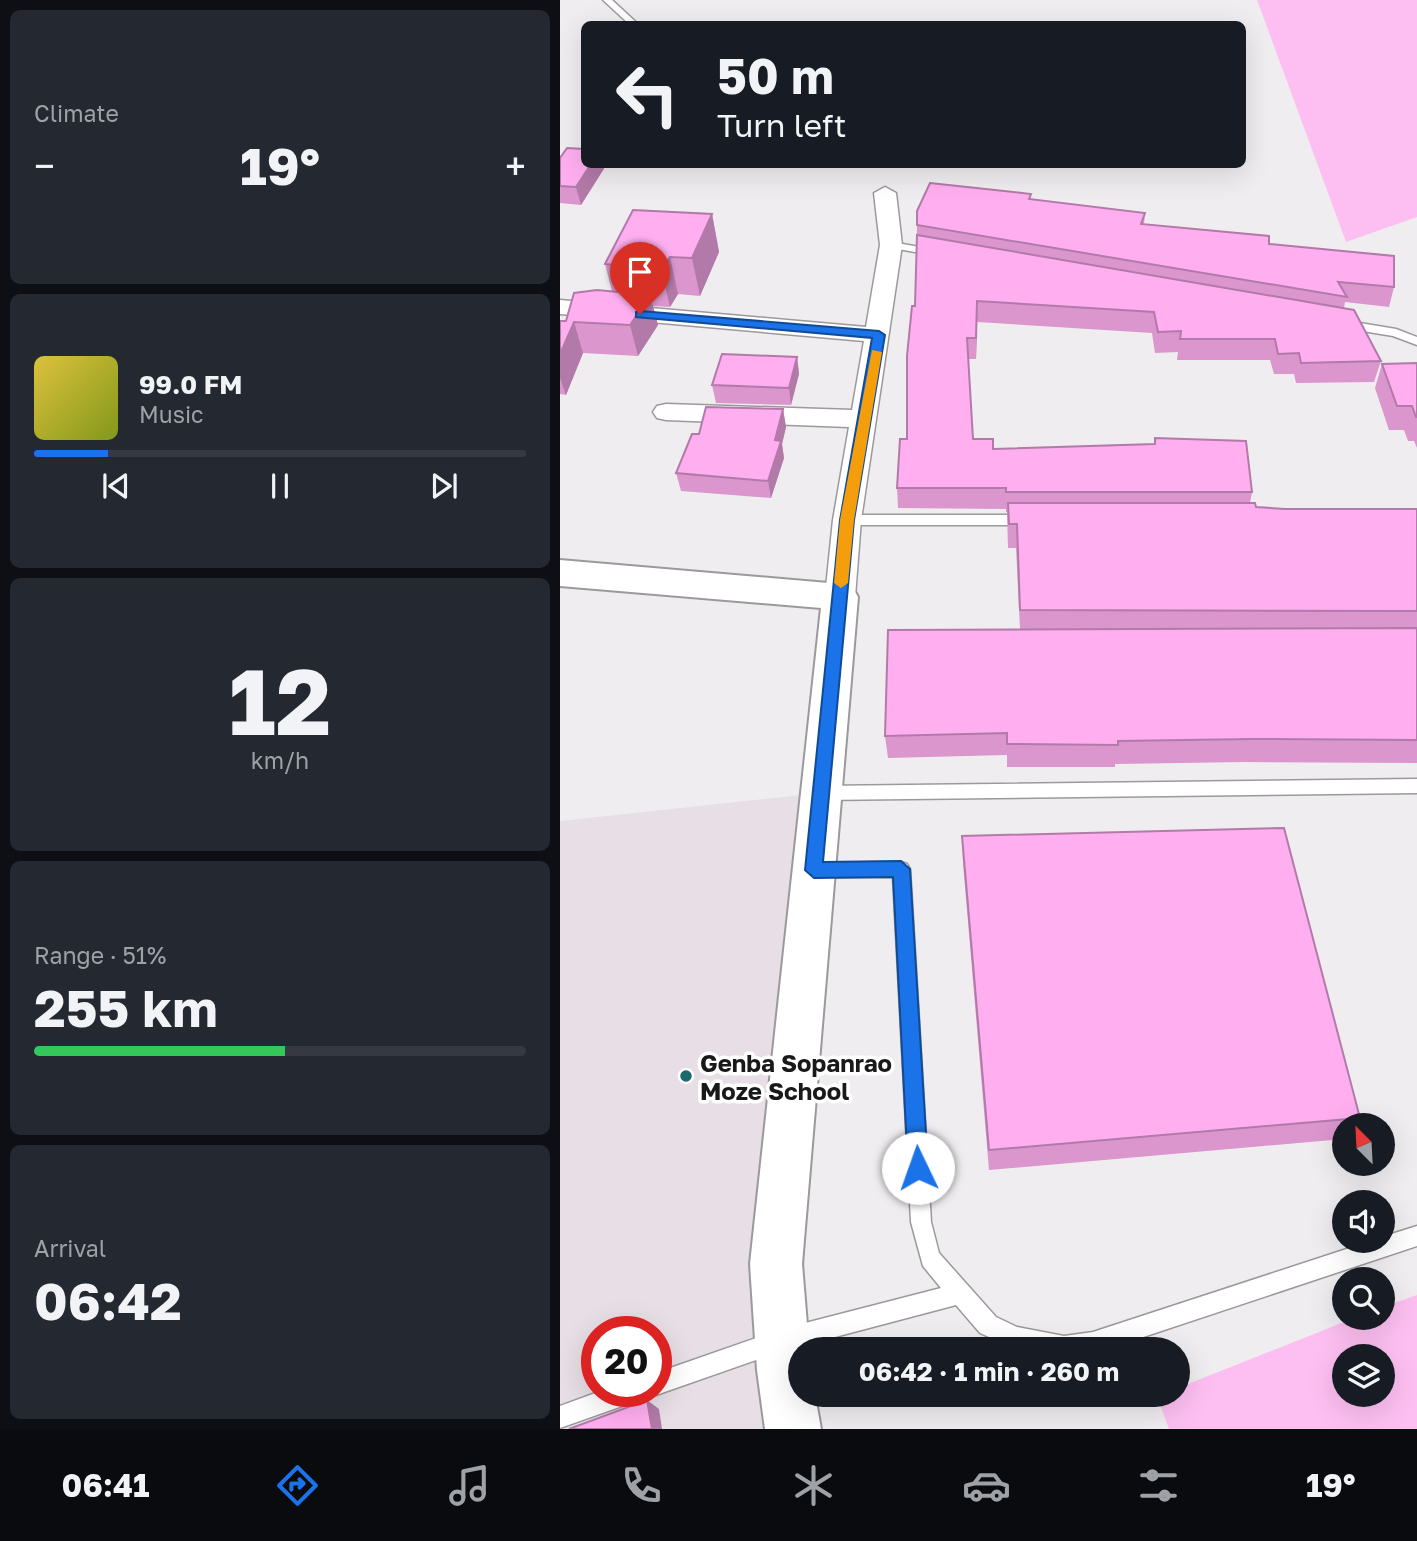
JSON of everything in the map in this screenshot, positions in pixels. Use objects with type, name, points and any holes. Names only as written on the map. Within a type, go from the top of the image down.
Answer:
[{"type":"street","points":[[793,1429],[776,1264],[847,520],[879,335],[891,245],[885,193]]},
{"type":"street","points":[[560,307],[879,335]]},
{"type":"street","points":[[666,412],[864,419]]},
{"type":"street","points":[[560,573],[840,597]]},
{"type":"lane","points":[[607,0],[631,21]]},
{"type":"lane","points":[[891,245],[947,254]]},
{"type":"lane","points":[[1328,321],[1396,333],[1417,341]]},
{"type":"lane","points":[[847,520],[1040,520]]},
{"type":"lane","points":[[821,793],[1417,786]]},
{"type":"lane","points":[[814,870],[901,869],[921,1222],[930,1259],[988,1325],[1016,1339],[1064,1347],[1093,1343],[1417,1236]]},
{"type":"lane","points":[[672,1378],[782,1340],[958,1294]]},
{"type":"lane","points":[[560,1417],[588,1407]]},
{"type":"shaded area","points":[[1257,0],[1417,0],[1417,217],[1346,242]]},
{"type":"shaded area","name":"Genba Sopanrao Moze School","points":[[821,793],[802,1337],[788,1337],[788,1407],[800,1407],[799,1429],[560,1429],[560,821]]},
{"type":"shaded area","points":[[1417,1295],[1417,1429],[1169,1429],[1161,1407],[1190,1407],[1190,1383],[1332,1327],[1332,1330],[1395,1330],[1395,1303]]},
{"type":"building","points":[[567,148],[581,149],[581,168],[588,168],[576,187],[560,186],[560,158]]},
{"type":"building","points":[[930,183],[1031,194],[1029,199],[1145,213],[1141,224],[1269,236],[1269,244],[1394,256],[1394,287],[1338,282],[1347,297],[917,225],[917,211]]},
{"type":"building","points":[[633,210],[712,214],[692,258],[670,257],[661,269],[605,264]]},
{"type":"building","points":[[917,235],[1354,310],[1381,361],[1301,363],[1299,353],[1278,354],[1275,339],[1180,339],[1181,331],[1158,332],[1154,312],[977,301],[976,338],[967,338],[973,439],[993,439],[993,449],[1155,444],[1155,438],[1246,441],[1252,492],[1006,492],[1006,488],[897,488],[900,439],[907,439],[907,356],[912,306],[915,306]]},
{"type":"building","points":[[597,290],[650,295],[630,325],[574,322],[560,354],[560,321],[566,321],[574,293]]},
{"type":"building","points":[[722,354],[797,357],[789,388],[712,385]]},
{"type":"building","points":[[1417,363],[1416,417],[1412,406],[1397,406],[1382,364]]},
{"type":"building","points":[[706,407],[783,409],[775,440],[781,441],[768,481],[676,473],[692,434],[699,434]]},
{"type":"building","points":[[1008,503],[1255,503],[1256,507],[1285,509],[1417,509],[1417,611],[1020,610],[1017,524],[1009,524]]},
{"type":"building","points":[[1417,628],[1417,740],[1118,741],[1118,745],[1007,744],[1007,733],[885,736],[888,630]]},
{"type":"building","points":[[1284,828],[1359,1113],[1332,1113],[1332,1120],[989,1150],[962,836]]},
{"type":"building","points":[[628,1407],[648,1407],[652,1429],[569,1429]]},
{"type":"slow traffic","points":[[841,583],[847,520],[876,352]]},
{"type":"place","name":"Genba Sopanrao Moze School","points":[[686,1076]]},
{"type":"route","points":[[640,314],[879,335],[847,520],[814,870],[901,869],[918,1168]]}]
